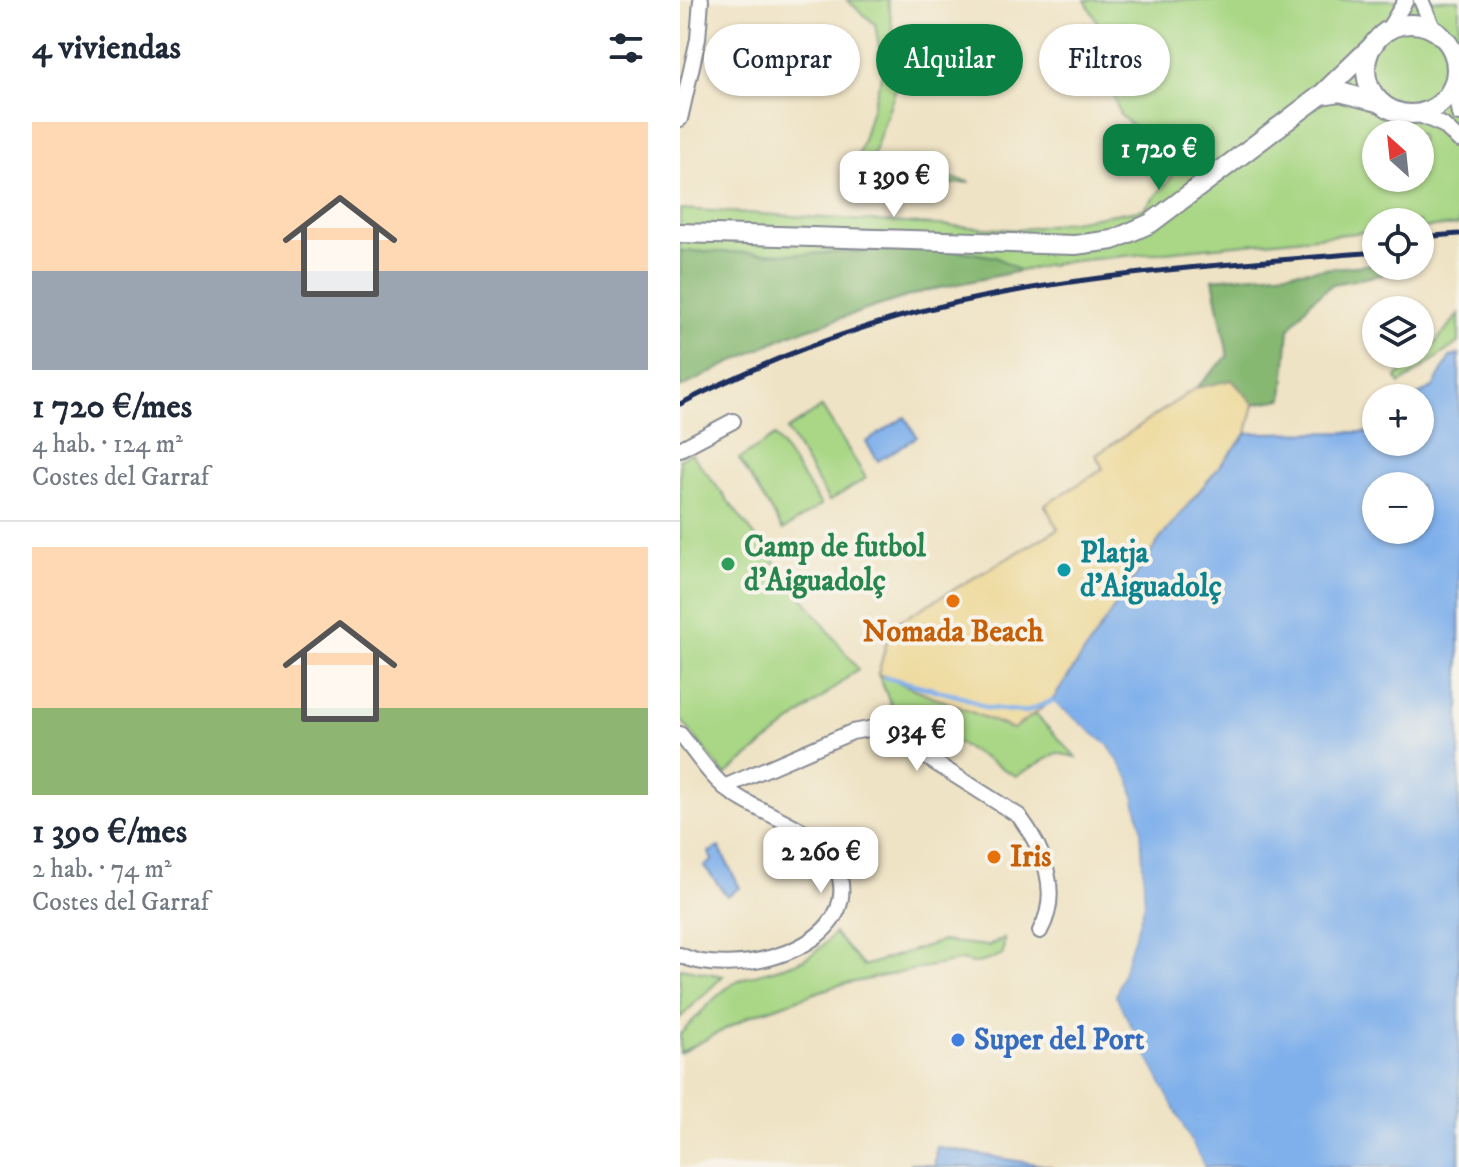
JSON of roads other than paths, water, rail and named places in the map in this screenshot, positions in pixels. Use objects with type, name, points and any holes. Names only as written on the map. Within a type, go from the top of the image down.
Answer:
[{"type":"main road","points":[[680,233],[1075,245],[1113,240],[1170,210],[1321,95],[1381,38],[1410,24],[1444,33],[1453,51],[1457,75],[1440,104],[1417,114],[1398,113],[1382,104],[1348,93],[1321,95]]},
{"type":"main road","points":[[1381,38],[1368,56],[1366,75],[1370,88],[1382,104]]},
{"type":"street","points":[[680,119],[698,39],[701,0]]},
{"type":"street","points":[[1381,38],[1406,0]]},
{"type":"street","points":[[1421,0],[1444,33]]},
{"type":"street","points":[[1457,75],[1459,114]]},
{"type":"street","points":[[1417,114],[1443,125],[1459,140]]},
{"type":"street","points":[[680,449],[733,421]]},
{"type":"street","points":[[724,787],[852,732],[874,728],[885,731],[1019,816],[1033,835],[1048,869],[1047,913],[1040,931]]},
{"type":"street","points":[[680,734],[724,787],[751,807],[808,834],[824,847],[841,882],[838,906],[817,934],[781,956],[733,966],[704,964],[680,955]]},
{"type":"water","points":[[1459,354],[1459,1167],[1204,1167],[1115,996],[1144,904],[1140,824],[1129,779],[1108,746],[1052,701],[1160,539],[1247,433],[1362,432],[1362,456],[1434,456],[1434,385],[1450,357]]},
{"type":"water","points":[[905,417],[917,437],[878,461],[866,442]]},
{"type":"water","points":[[719,847],[740,888],[727,896],[704,866],[712,861],[709,852]]},
{"type":"water","points":[[936,1146],[1052,1167],[911,1167],[911,1163],[935,1166]]},
{"type":"waterway","points":[[885,677],[963,697],[987,708],[1025,712],[1052,701]]},
{"type":"railway","points":[[1434,236],[1459,234]]},
{"type":"railway","points":[[680,404],[790,354],[866,327],[944,305],[1129,274],[1362,253]]},
{"type":"place","name":"Camp de futbol d'Aiguadolç","points":[[728,564]]},
{"type":"place","name":"Platja d'Aiguadolç","points":[[1064,570]]},
{"type":"place","name":"Nomada Beach","points":[[953,601]]},
{"type":"place","name":"Iris","points":[[994,857]]},
{"type":"place","name":"Super del Port","points":[[958,1040]]}]
